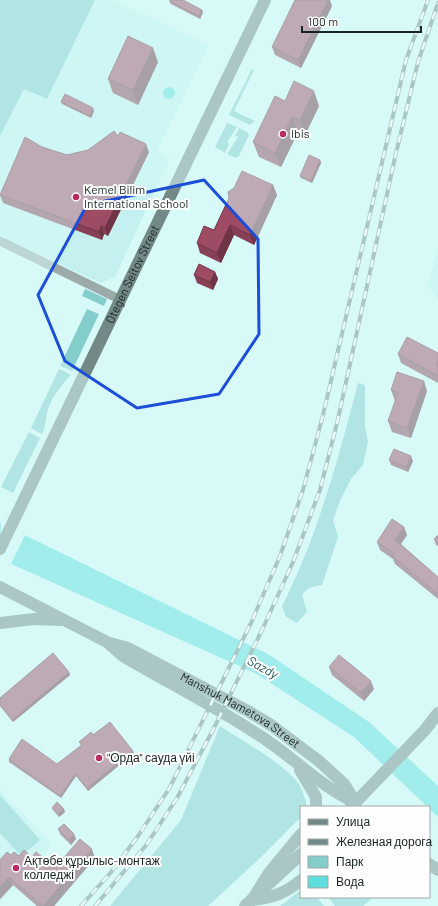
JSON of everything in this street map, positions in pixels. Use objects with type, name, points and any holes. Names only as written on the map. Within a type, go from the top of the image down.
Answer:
[{"type":"main road","name":"Otegen Seitov Street","points":[[0,549],[265,0]]},
{"type":"main road","name":"Manshuk Mametova Street","points":[[0,587],[107,642],[128,648],[248,711],[271,725],[319,761],[344,784],[356,806]]},
{"type":"main road","points":[[0,623],[34,619],[65,620]]},
{"type":"main road","name":"Manshuk Mametova Street","points":[[107,642],[123,656],[241,724],[296,762],[336,794],[356,806]]},
{"type":"main road","points":[[426,730],[438,713]]},
{"type":"main road","points":[[356,806],[406,750],[426,730],[438,721]]},
{"type":"main road","points":[[296,762],[316,797],[316,806]]},
{"type":"main road","points":[[249,903],[263,881],[300,835]]},
{"type":"main road","points":[[249,903],[300,855]]},
{"type":"main road","points":[[249,903],[279,895],[290,890],[300,881]]},
{"type":"street","points":[[0,241],[121,300]]},
{"type":"highlighted area","points":[[204,180],[258,239],[259,334],[219,394],[137,408],[65,361],[38,295],[87,205]]},
{"type":"shaded area","points":[[95,0],[112,0],[209,45],[157,151],[170,158],[115,277],[100,283],[0,236],[0,136],[24,88],[47,99]]},
{"type":"shaded area","points":[[438,248],[438,299],[428,285]]},
{"type":"shaded area","name":"Ақтөбе құрылыс-монтаж колледжі","points":[[0,790],[52,845],[0,902]]},
{"type":"green space","points":[[0,0],[95,0],[47,99],[24,89],[0,136]]},
{"type":"green space","points":[[252,69],[254,70],[234,111],[255,121],[250,125],[229,115]]},
{"type":"green space","points":[[227,123],[237,127],[227,142],[229,144],[225,153],[215,147]]},
{"type":"green space","points":[[239,128],[247,132],[249,135],[239,156],[236,158],[227,154],[238,137],[235,136]]},
{"type":"green space","points":[[85,289],[107,299],[104,306],[82,296]]},
{"type":"green space","points":[[87,309],[99,314],[72,371],[60,366]]},
{"type":"green space","points":[[59,369],[71,375],[50,404],[42,434],[31,428]]},
{"type":"green space","points":[[358,383],[365,385],[365,426],[368,442],[363,465],[351,479],[340,501],[333,520],[338,537],[322,585],[309,588],[302,594],[307,612],[297,623],[286,617],[282,606],[295,579],[317,525],[335,468]]},
{"type":"green space","points":[[29,432],[40,438],[13,493],[1,487]]},
{"type":"green space","points":[[220,726],[287,771],[297,781],[301,788],[307,806],[300,806],[300,818],[258,860],[208,906],[110,906],[181,820]]},
{"type":"green space","points":[[0,795],[40,840],[21,856],[0,833]]},
{"type":"green space","points":[[300,891],[300,898],[318,898],[324,906],[280,906]]},
{"type":"green space","points":[[329,898],[373,898],[363,906],[335,906]]},
{"type":"water","points":[[167,87],[171,87],[175,93],[171,99],[167,99],[163,95],[163,91]]},
{"type":"water","name":"Sazdy","points":[[0,523],[268,654],[369,722],[438,786],[438,817],[430,809],[430,806],[426,806],[354,737],[255,673],[0,559]]},
{"type":"pier","points":[[1,521],[26,533],[10,566],[0,561]]},
{"type":"building","points":[[170,0],[183,0],[202,10],[199,16],[170,2]]},
{"type":"building","points":[[295,0],[328,0],[298,60],[272,47]]},
{"type":"building","points":[[128,36],[153,48],[133,90],[108,79]]},
{"type":"building","points":[[294,81],[314,91],[300,120],[292,117],[275,153],[253,142],[275,96],[285,101]]},
{"type":"building","points":[[65,94],[93,108],[90,116],[61,102]]},
{"type":"building","points":[[114,131],[118,136],[120,132],[146,144],[105,228],[101,226],[99,232],[0,195],[25,137],[42,147],[67,155],[88,150]]},
{"type":"building","points":[[309,155],[320,160],[311,181],[300,176]]},
{"type":"building","points":[[242,171],[273,185],[250,235],[230,225],[217,253],[197,243],[204,226],[214,230],[229,198],[228,192],[234,188]]},
{"type":"building","points":[[199,264],[215,272],[210,282],[194,275]]},
{"type":"building","points":[[407,337],[438,353],[436,364],[438,365],[438,376],[398,354]]},
{"type":"building","points":[[397,372],[424,381],[407,428],[388,421],[398,393],[391,390]]},
{"type":"building","points":[[394,449],[411,456],[406,467],[389,460]]},
{"type":"building","points":[[392,519],[404,527],[395,540],[438,577],[438,594],[392,556],[394,553],[377,542]]},
{"type":"building","points":[[438,535],[438,543],[434,539]]},
{"type":"building","points":[[53,653],[69,672],[12,720],[0,705],[0,698]]},
{"type":"building","points":[[339,655],[371,681],[361,693],[329,667]]},
{"type":"building","points":[[110,722],[133,751],[87,788],[75,774],[60,796],[9,759],[22,739],[57,764],[82,745],[79,742],[91,732],[93,735]]},
{"type":"building","points":[[57,802],[64,809],[58,814],[52,808]]},
{"type":"building","points":[[64,824],[74,834],[69,840],[58,829]]},
{"type":"building","points":[[80,839],[92,849],[43,906],[9,877],[0,887],[0,860],[7,852],[11,855],[14,852],[19,856],[24,850],[32,857],[36,852],[55,868]]},
{"type":"railway","points":[[81,906],[112,871],[138,836],[169,789],[251,623],[280,556],[303,490],[323,415],[406,60],[428,0]]},
{"type":"railway","points":[[95,906],[147,844],[177,798],[214,728],[263,628],[293,562],[320,490],[338,419],[396,153],[418,62],[438,3]]},
{"type":"place","name":"Ibis","points":[[283,134]]},
{"type":"place","name":"Kemel Bilim International School","points":[[76,197]]},
{"type":"place","name":"\"Орда\" сауда үйі","points":[[99,758]]},
{"type":"place","name":"Ақтөбе құрылыс-монтаж колледжі","points":[[16,868]]}]
